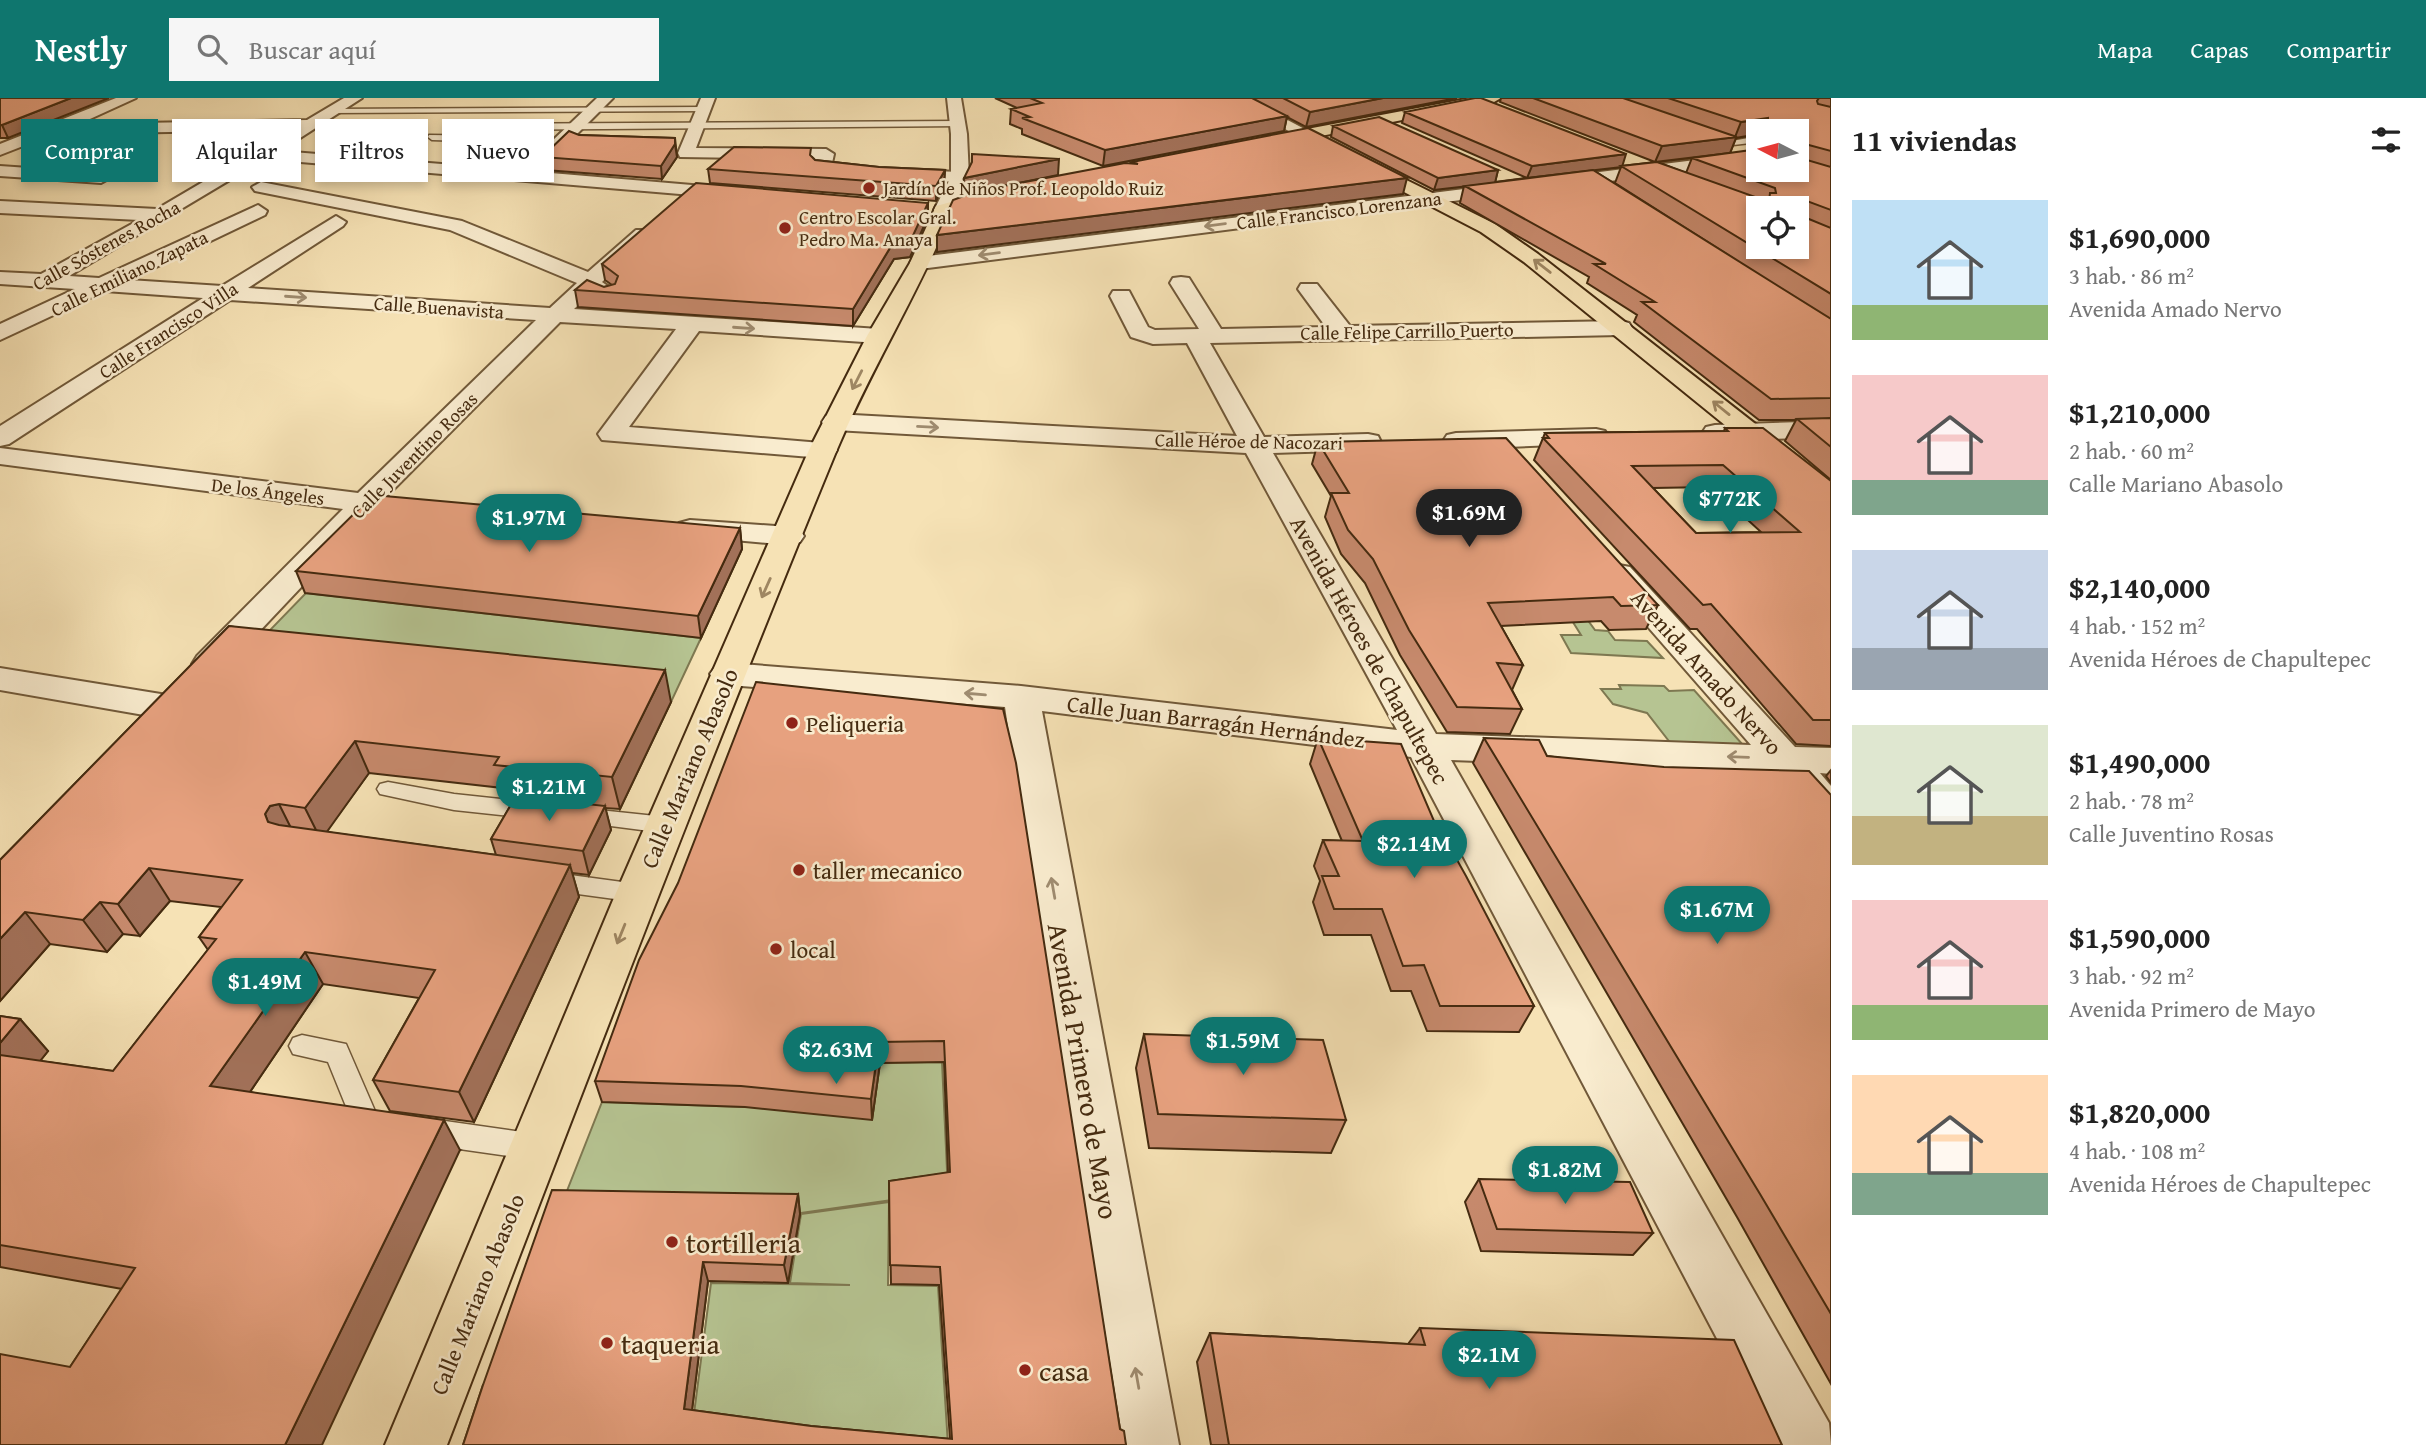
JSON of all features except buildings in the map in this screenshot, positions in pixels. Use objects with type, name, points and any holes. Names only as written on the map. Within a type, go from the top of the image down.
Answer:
[{"type":"main road","points":[[1253,144],[1377,120],[1491,104]]},
{"type":"main road","points":[[1306,134],[1488,228],[1621,328],[1831,497]]},
{"type":"main road","points":[[944,199],[972,200],[1013,191]]},
{"type":"main road","name":"Calle Mariano Abasolo","points":[[416,1445],[637,893],[728,674],[789,536],[829,436],[878,336],[920,263],[944,199]]},
{"type":"street","points":[[78,119],[129,98]]},
{"type":"street","name":"Calle Sóstenes Rocha","points":[[301,129],[355,98]]},
{"type":"street","name":"Calle Mariano Abasolo","points":[[944,199],[959,129],[954,98]]},
{"type":"street","points":[[1234,98],[1306,134]]},
{"type":"street","points":[[706,103],[684,147],[826,155],[822,167],[880,174],[944,199]]},
{"type":"street","points":[[554,148],[600,104]]},
{"type":"street","points":[[165,127],[200,110]]},
{"type":"street","points":[[1377,120],[1399,130]]},
{"type":"street","points":[[158,127],[308,125]]},
{"type":"street","points":[[1719,141],[1746,151]]},
{"type":"street","points":[[0,150],[8,143]]},
{"type":"street","points":[[1618,156],[1695,186]]},
{"type":"street","points":[[301,157],[442,169]]},
{"type":"street","name":"Calle Francisco Lorenzana","points":[[920,263],[1746,158]]},
{"type":"street","points":[[0,171],[21,172]]},
{"type":"street","points":[[1500,176],[1525,187]]},
{"type":"street","points":[[554,179],[757,196]]},
{"type":"street","points":[[1591,179],[1615,195]]},
{"type":"street","name":"Calle Sóstenes Rocha","points":[[46,281],[215,182]]},
{"type":"street","points":[[261,187],[455,225],[589,280],[597,289],[681,324]]},
{"type":"street","name":"Calle Juventino Rosas","points":[[0,679],[158,717],[365,503],[553,315],[691,191]]},
{"type":"street","points":[[0,207],[161,215]]},
{"type":"street","name":"Calle Emiliano Zapata","points":[[0,333],[258,211]]},
{"type":"street","name":"Calle Francisco Villa","points":[[0,438],[336,222]]},
{"type":"street","name":"Calle Buenavista","points":[[6,287],[46,281],[878,336]]},
{"type":"street","name":"Avenida Héroes de Chapultepec","points":[[1181,283],[1255,444],[1424,746],[1807,1445]]},
{"type":"street","points":[[1309,289],[1342,332]]},
{"type":"street","name":"Calle Felipe Carrillo Puerto","points":[[1121,296],[1139,332],[1144,336],[1621,328]]},
{"type":"street","name":"Calle Héroe de Nacozari","points":[[681,324],[611,434],[1255,444],[1390,442]]},
{"type":"street","points":[[1684,434],[1831,429]]},
{"type":"street","points":[[1431,441],[1618,436]]},
{"type":"street","points":[[1498,440],[1526,471]]},
{"type":"street","name":"De los Ángeles","points":[[0,456],[405,507]]},
{"type":"street","points":[[666,527],[789,536]]},
{"type":"street","name":"Avenida Amado Nervo","points":[[1600,553],[1831,811]]},
{"type":"street","name":"Calle Juan Barragán Hernández","points":[[728,674],[1021,697],[1424,746],[1831,761]]},
{"type":"street","name":"Avenida Primero de Mayo","points":[[1021,697],[1148,1445]]},
{"type":"lane","points":[[331,111],[706,103]]},
{"type":"lane","points":[[554,137],[696,127],[959,129]]},
{"type":"lane","points":[[829,135],[959,129]]},
{"type":"lane","points":[[432,137],[442,137]]},
{"type":"lane","points":[[1719,141],[1746,140]]},
{"type":"lane","points":[[388,789],[454,802],[665,825]]},
{"type":"lane","points":[[528,878],[637,893]]},
{"type":"lane","points":[[302,1046],[337,1052],[366,1122],[536,1147]]},
{"type":"green space","points":[[306,593],[701,638],[671,702],[244,657]]},
{"type":"green space","points":[[1566,611],[1581,611],[1595,630],[1608,631],[1615,640],[1647,641],[1663,658],[1571,653],[1561,635],[1581,635]]},
{"type":"green space","points":[[1619,685],[1664,686],[1669,691],[1694,690],[1743,745],[1672,745],[1647,713],[1613,704],[1601,689],[1621,689]]},
{"type":"green space","points":[[942,1062],[948,1192],[801,1213],[561,1206],[602,1102],[745,1107],[880,1063]]},
{"type":"green space","points":[[889,1202],[888,1285],[938,1286],[948,1445],[693,1421],[711,1283],[850,1285],[790,1283],[801,1214]]},
{"type":"place","name":"Jardín de Niños Prof. Leopoldo Ruiz","points":[[869,188]]},
{"type":"place","name":"Centro Escolar Gral. Pedro Ma. Anaya","points":[[785,228]]},
{"type":"place","name":"Peliqueria","points":[[792,723]]},
{"type":"place","name":"taller mecanico","points":[[799,870]]},
{"type":"place","name":"local","points":[[776,949]]},
{"type":"place","name":"tortilleria","points":[[672,1242]]},
{"type":"place","name":"taqueria","points":[[607,1343]]},
{"type":"place","name":"casa","points":[[1025,1370]]}]
